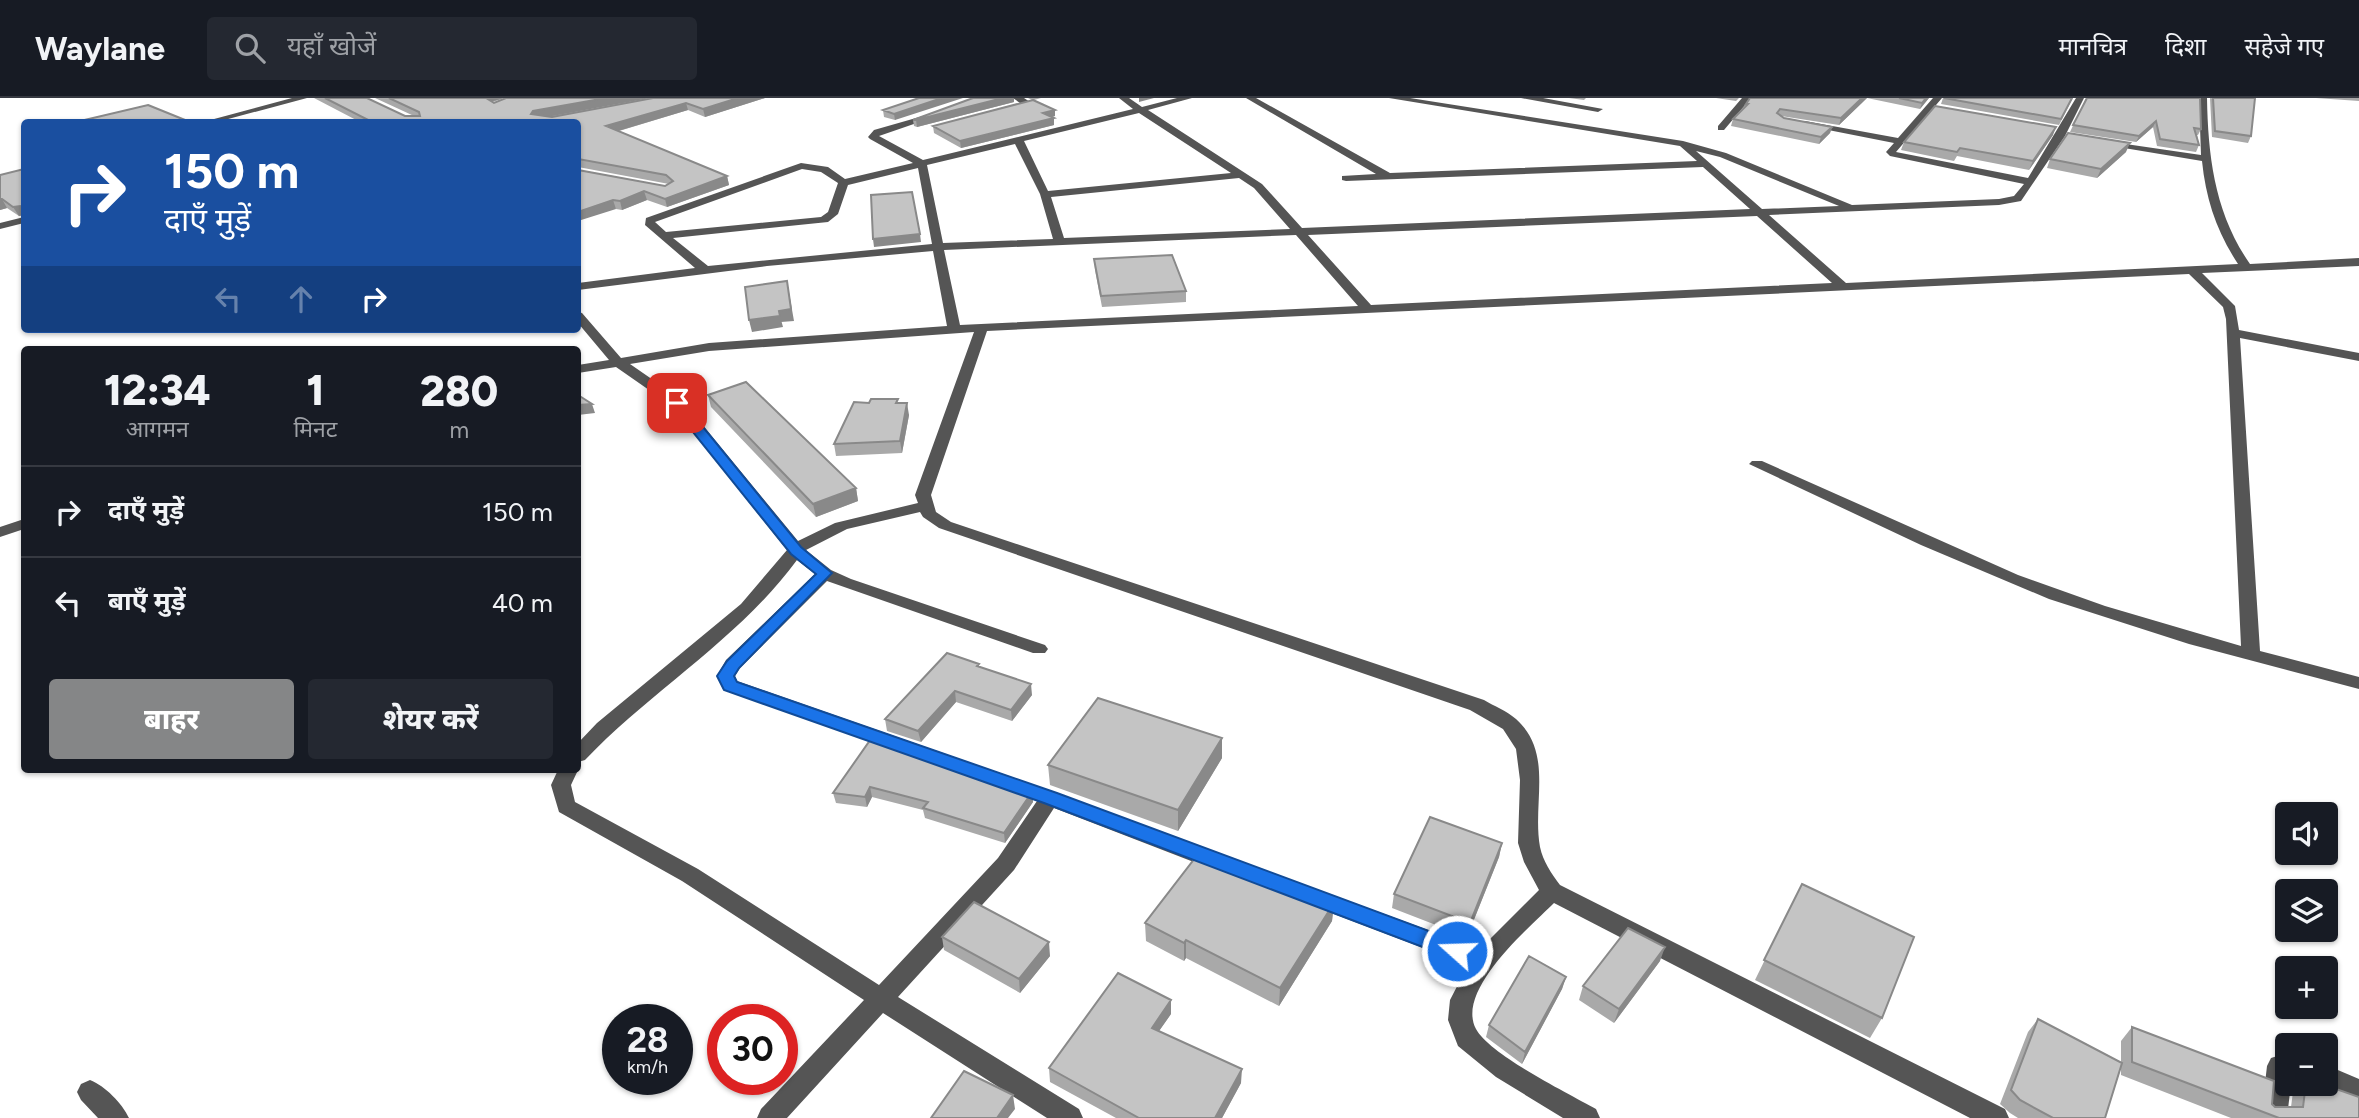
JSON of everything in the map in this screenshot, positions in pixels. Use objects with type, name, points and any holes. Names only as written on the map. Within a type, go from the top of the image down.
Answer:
[{"type":"street","points":[[220,119],[303,98]]},
{"type":"street","points":[[998,112],[1028,104],[1017,98]]},
{"type":"street","points":[[1123,98],[1242,174],[1270,198],[1366,307]]},
{"type":"street","points":[[843,183],[1188,98]]},
{"type":"street","points":[[1250,98],[1388,177]]},
{"type":"street","points":[[1393,98],[1423,100],[1683,144],[1723,155],[1854,208]]},
{"type":"street","points":[[1525,98],[1560,100],[1598,109]]},
{"type":"street","points":[[1721,128],[1747,98]]},
{"type":"street","points":[[1938,98],[1891,152],[1898,156],[2031,182]]},
{"type":"street","points":[[581,286],[704,269],[940,247],[2011,201],[2022,195],[2031,182],[2062,134],[2080,98]]},
{"type":"street","points":[[2203,98],[2207,159],[2222,228],[2246,267]]},
{"type":"street","points":[[1929,108],[1943,111]]},
{"type":"street","points":[[941,111],[874,134],[879,140],[922,164],[954,329]]},
{"type":"street","points":[[1796,121],[1901,141]]},
{"type":"street","points":[[2049,129],[2074,138]]},
{"type":"street","points":[[879,140],[919,131]]},
{"type":"street","points":[[1018,140],[1045,194],[1059,241]]},
{"type":"street","points":[[2088,141],[2207,159]]},
{"type":"street","points":[[1683,144],[1842,286]]},
{"type":"street","points":[[1346,178],[1704,164]]},
{"type":"street","points":[[704,269],[649,223],[650,220],[792,168],[816,167],[838,177],[843,183]]},
{"type":"street","points":[[1045,194],[1242,174]]},
{"type":"street","points":[[665,235],[824,220],[833,214],[843,183]]},
{"type":"street","points":[[0,226],[21,221]]},
{"type":"street","points":[[581,368],[709,346],[954,329],[1366,307],[2359,262]]},
{"type":"street","points":[[2192,270],[2228,306],[2233,333],[2251,655]]},
{"type":"street","points":[[581,319],[617,361],[677,403],[796,550],[825,573],[1039,649]]},
{"type":"street","points":[[982,328],[923,495],[924,506],[929,514],[944,525],[1477,705],[1510,724],[1524,744],[1530,777],[1529,844],[1538,872],[1552,891],[1996,1118]]},
{"type":"street","points":[[2233,333],[2359,357]]},
{"type":"street","points":[[1757,464],[1988,567],[2097,610],[2359,683]]},
{"type":"street","points":[[581,751],[599,730],[717,638],[780,574],[796,550],[813,537],[833,527],[924,506]]},
{"type":"street","points":[[0,531],[21,525]]},
{"type":"street","points":[[825,573],[733,664],[726,676],[730,685],[1050,798],[1235,869]]},
{"type":"street","points":[[567,773],[561,785],[566,806],[747,910],[881,999],[1070,1118]]},
{"type":"street","points":[[770,1118],[1006,863],[1050,798]]},
{"type":"street","points":[[1552,891],[1483,960],[1462,997],[1461,1017],[1465,1037],[1487,1056],[1587,1118]]},
{"type":"street","points":[[1300,893],[1483,960]]},
{"type":"street","points":[[2338,1081],[2359,1091]]},
{"type":"street","points":[[90,1092],[116,1118]]},
{"type":"street","points":[[2274,1118],[2276,1096]]},
{"type":"building","points":[[325,98],[367,98],[405,116],[420,116],[419,112],[389,98],[486,98],[494,103],[506,98],[606,98],[533,111],[531,114],[552,117],[653,98],[738,98],[703,109],[686,103],[606,126],[727,176],[665,199],[644,191],[620,201],[613,200],[581,211],[581,171],[665,186],[673,181],[666,175],[581,160],[581,119],[366,119]]},
{"type":"building","points":[[919,98],[942,98],[894,114],[883,110]]},
{"type":"building","points":[[973,98],[1003,98],[913,120]]},
{"type":"building","points":[[1750,98],[1862,98],[1841,118],[1780,109],[1777,113],[1784,118],[1832,127],[1821,137],[1733,119],[1748,104]]},
{"type":"building","points":[[1899,98],[1926,98],[1922,103]]},
{"type":"building","points":[[1944,98],[2072,98],[2061,119]]},
{"type":"building","points":[[2087,98],[2200,98],[2201,129],[2194,128],[2199,145],[2160,139],[2156,121],[2139,136],[2073,125]]},
{"type":"building","points":[[2213,98],[2255,98],[2251,136],[2215,131]]},
{"type":"building","points":[[1033,100],[1055,110],[1043,113],[1054,118],[960,141],[933,126]]},
{"type":"building","points":[[148,105],[183,119],[89,119]]},
{"type":"building","points":[[1935,106],[2056,127],[2033,161],[1960,148],[1957,152],[1904,142]]},
{"type":"building","points":[[2068,133],[2130,143],[2101,169],[2050,159]]},
{"type":"building","points":[[21,170],[21,211],[20,206],[13,207],[0,199],[0,175]]},
{"type":"building","points":[[912,192],[920,234],[873,239],[871,195]]},
{"type":"building","points":[[1172,255],[1186,291],[1101,296],[1094,259]]},
{"type":"building","points":[[787,281],[791,309],[779,311],[780,316],[749,320],[745,287]]},
{"type":"building","points":[[746,382],[856,488],[813,504],[708,395]]},
{"type":"building","points":[[581,397],[592,404],[581,405]]},
{"type":"building","points":[[871,399],[898,399],[896,403],[907,403],[900,441],[834,444],[854,402],[869,403]]},
{"type":"building","points":[[947,653],[1031,684],[1011,710],[955,691],[918,731],[885,719]]},
{"type":"building","points":[[1098,698],[1222,738],[1178,810],[1048,765]]},
{"type":"building","points":[[873,736],[1032,792],[1004,833],[923,808],[928,802],[870,787],[865,797],[833,793]]},
{"type":"building","points":[[1430,817],[1502,843],[1470,923],[1394,894]]},
{"type":"building","points":[[1202,849],[1281,878],[1334,903],[1280,988],[1186,940],[1184,943],[1145,923]]},
{"type":"building","points":[[1802,884],[1914,937],[1882,1018],[1764,960]]},
{"type":"building","points":[[974,902],[1049,942],[1019,979],[942,937]]},
{"type":"building","points":[[1628,928],[1665,947],[1619,1009],[1583,986]]},
{"type":"building","points":[[1529,956],[1566,977],[1525,1052],[1489,1025]]},
{"type":"building","points":[[1118,973],[1171,1000],[1152,1028],[1242,1069],[1215,1118],[1139,1118],[1049,1068]]},
{"type":"building","points":[[2038,1019],[2122,1063],[2105,1118],[2053,1118],[2020,1100],[2011,1090]]},
{"type":"building","points":[[2132,1027],[2274,1081],[2272,1104],[2275,1107],[2303,1107],[2304,1096],[2338,1096],[2338,1090],[2359,1097],[2359,1118],[2279,1118],[2132,1062]]},
{"type":"building","points":[[964,1071],[1013,1095],[997,1118],[931,1118]]},
{"type":"route","points":[[677,403],[796,550],[825,573],[733,664],[726,676],[730,685],[1050,798],[1457,951]]}]
